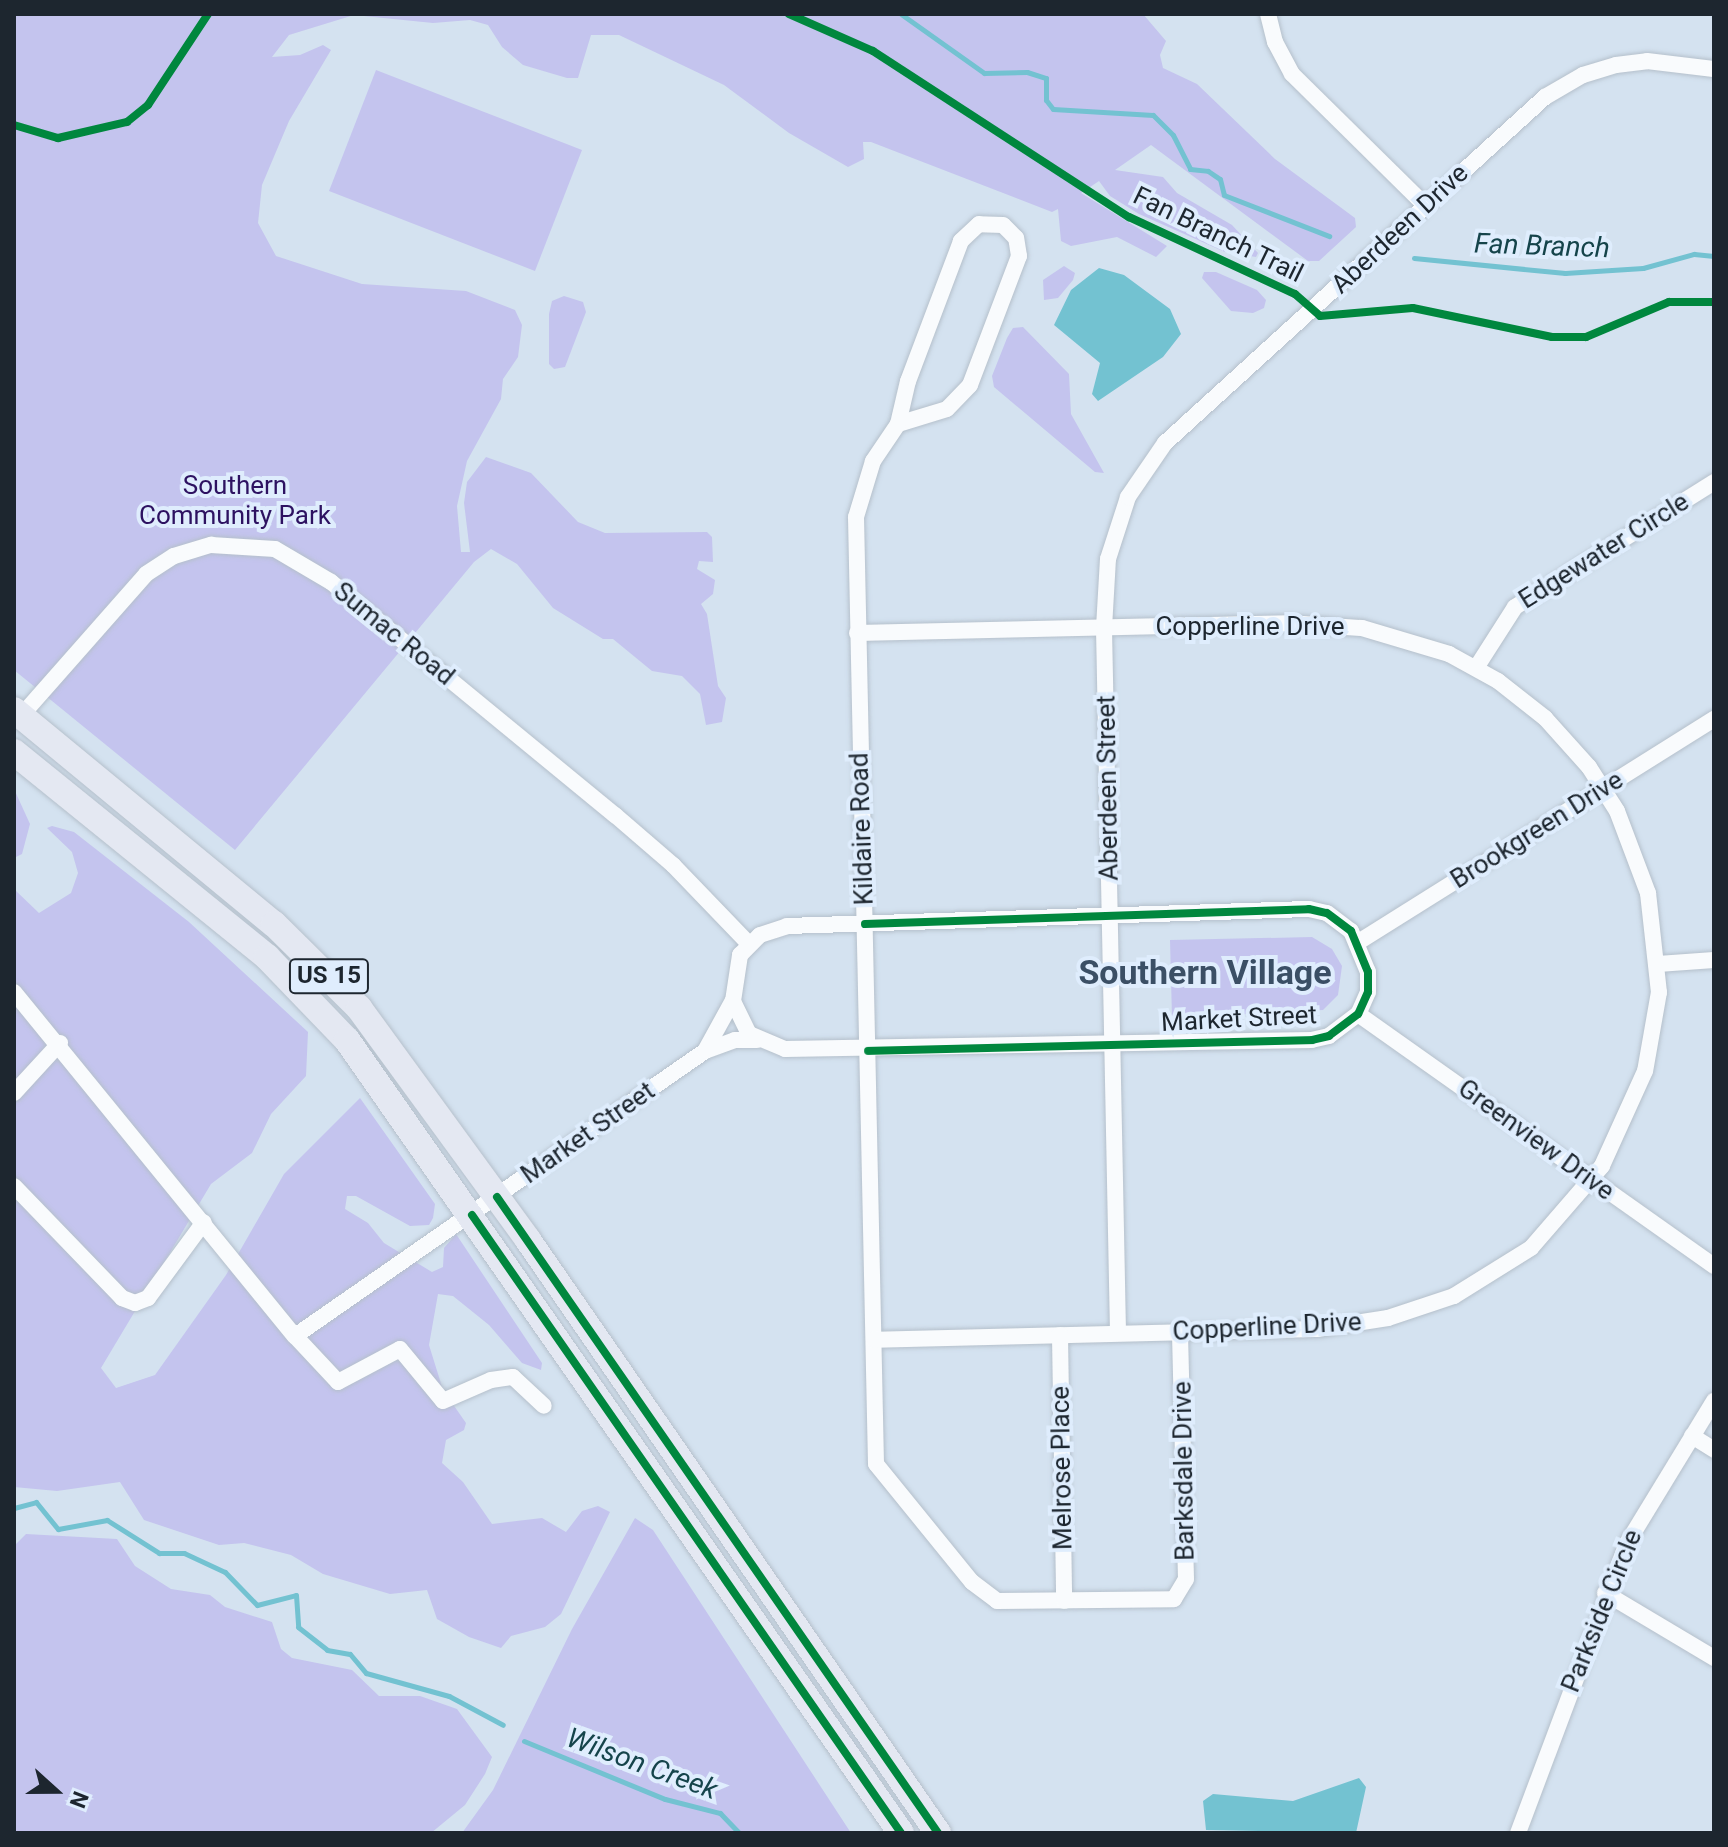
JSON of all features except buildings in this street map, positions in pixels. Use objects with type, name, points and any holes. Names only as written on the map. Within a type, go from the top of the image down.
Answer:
[{"type":"highway","name":"US 15","points":[[17,713],[316,963],[359,1008],[497,1197],[938,1833]]},
{"type":"highway","name":"US 15","points":[[15,757],[267,957],[347,1040],[901,1833]]},
{"type":"street","points":[[1268,14],[1275,42],[1292,74],[1424,204]]},
{"type":"street","name":"Aberdeen Drive","points":[[1104,628],[1112,540],[1128,497],[1153,459],[1424,204],[1545,97],[1583,75],[1647,61],[1714,69]]},
{"type":"street","name":"Kildaire Road","points":[[874,1340],[857,633],[859,499],[873,461],[898,424],[908,381],[961,241],[979,224],[1003,225],[1016,238],[1019,256],[970,385],[947,409],[898,424]]},
{"type":"street","name":"Edgewater Circle","points":[[1476,668],[1515,607],[1714,482]]},
{"type":"street","name":"Sumac Road","points":[[17,713],[146,574],[174,556],[211,545],[275,549],[331,582],[605,807],[673,865],[749,944]]},
{"type":"street","name":"Copperline Drive","points":[[857,633],[1288,623],[1362,628],[1426,645],[1476,668],[1555,727],[1602,789],[1638,861],[1658,964],[1654,1036],[1645,1071],[1621,1132],[1591,1181],[1522,1255],[1454,1296],[1413,1312],[1317,1329],[874,1340]]},
{"type":"street","name":"Aberdeen Street","points":[[1104,628],[1118,1332]]},
{"type":"street","name":"Brookgreen Drive","points":[[1360,941],[1714,719]]},
{"type":"street","points":[[749,944],[787,926],[1309,909],[1327,913],[1360,941],[1368,972],[1368,992],[1358,1014]]},
{"type":"street","name":"Market Street","points":[[705,1051],[733,1001],[735,965],[749,944]]},
{"type":"street","points":[[1658,964],[1714,960]]},
{"type":"street","points":[[14,992],[60,1043],[295,1336],[338,1382],[400,1349],[443,1401],[491,1380],[513,1377],[544,1406]]},
{"type":"street","points":[[733,1001],[740,1024],[757,1040]]},
{"type":"street","name":"Market Street","points":[[295,1336],[705,1051],[735,1040],[757,1040],[785,1049],[868,1051],[1312,1040],[1329,1036],[1358,1014]]},
{"type":"street","name":"Greenview Drive","points":[[1358,1014],[1714,1266]]},
{"type":"street","points":[[14,1093],[60,1043]]},
{"type":"street","points":[[14,1186],[122,1298],[135,1303],[148,1298],[204,1222]]},
{"type":"street","name":"Barksdale Drive","points":[[874,1340],[874,1448],[884,1479],[989,1598],[1007,1603],[1167,1600],[1184,1589],[1180,1333]]},
{"type":"street","name":"Melrose Place","points":[[1060,1335],[1064,1601]]},
{"type":"street","name":"Parkside Circle","points":[[1518,1833],[1605,1593],[1652,1498],[1714,1401]]},
{"type":"street","points":[[1692,1436],[1714,1450]]},
{"type":"street","points":[[1605,1593],[1714,1658]]},
{"type":"green space","name":"Southern Community Park","points":[[14,14],[1143,14],[1166,41],[1160,55],[1163,68],[1197,84],[1275,159],[1355,218],[1356,227],[1319,261],[1308,261],[1151,145],[1115,170],[1163,177],[1177,193],[1232,225],[1258,253],[1256,257],[1225,252],[1139,214],[1110,196],[1099,181],[1081,193],[1167,246],[1156,257],[1117,237],[1071,246],[1061,241],[1058,209],[1052,212],[871,142],[863,142],[864,159],[848,167],[789,133],[724,85],[619,35],[591,35],[578,78],[567,78],[523,65],[502,47],[488,25],[470,20],[433,23],[354,15],[289,35],[272,57],[300,55],[323,45],[331,50],[289,121],[262,185],[258,223],[276,256],[362,284],[466,291],[515,310],[522,325],[518,357],[503,379],[501,399],[467,461],[457,506],[461,552],[470,552],[464,503],[467,482],[486,457],[531,473],[578,522],[605,533],[707,532],[712,537],[713,562],[699,561],[697,569],[715,580],[713,594],[701,604],[707,614],[718,686],[726,698],[722,722],[706,725],[700,694],[682,676],[652,671],[613,639],[603,639],[553,608],[517,564],[491,549],[474,562],[235,850],[14,670]]},
{"type":"green space","points":[[376,70],[582,150],[535,271],[329,191]]},
{"type":"green space","points":[[1064,266],[1075,273],[1073,280],[1058,298],[1044,300],[1043,280]]},
{"type":"green space","points":[[1204,272],[1216,272],[1257,290],[1266,300],[1264,308],[1253,313],[1231,311],[1202,278]]},
{"type":"green space","points":[[564,296],[583,302],[586,312],[565,367],[554,369],[549,364],[549,314],[552,301]]},
{"type":"green space","points":[[1023,327],[1069,374],[1071,414],[1104,473],[1095,472],[994,387],[992,376],[1007,338],[1013,328]]},
{"type":"green space","points":[[14,789],[30,824],[22,854],[16,857]]},
{"type":"green space","points":[[52,826],[74,832],[189,922],[308,1032],[306,1076],[271,1114],[252,1153],[211,1184],[101,1368],[116,1388],[155,1375],[226,1275],[284,1174],[360,1098],[435,1204],[429,1225],[410,1226],[356,1196],[347,1196],[345,1209],[368,1223],[384,1243],[432,1272],[443,1267],[444,1248],[456,1234],[542,1363],[541,1370],[522,1363],[489,1325],[453,1296],[438,1294],[429,1345],[443,1390],[466,1423],[464,1430],[446,1440],[442,1463],[463,1482],[492,1524],[542,1518],[566,1532],[582,1511],[598,1506],[610,1512],[561,1614],[545,1627],[511,1636],[501,1648],[469,1637],[437,1619],[427,1590],[390,1594],[323,1574],[291,1555],[244,1543],[219,1545],[144,1520],[120,1482],[57,1491],[14,1487],[14,889],[39,913],[71,893],[78,873],[72,852],[47,828]]},
{"type":"green space","points":[[1312,937],[1332,949],[1342,966],[1338,995],[1323,1010],[1172,1018],[1170,940]]},
{"type":"green space","points":[[635,1518],[653,1530],[851,1833],[462,1833],[493,1790],[572,1629]]},
{"type":"green space","points":[[26,1534],[117,1539],[135,1566],[171,1589],[210,1595],[225,1607],[272,1622],[281,1649],[292,1658],[352,1670],[379,1696],[420,1696],[457,1709],[492,1757],[485,1774],[465,1805],[431,1833],[14,1833],[14,1546]]},
{"type":"shaded area","points":[[1099,268],[1124,275],[1170,309],[1181,334],[1163,357],[1098,401],[1092,394],[1100,363],[1054,325],[1071,290]]},
{"type":"shaded area","points":[[1359,1778],[1366,1787],[1356,1833],[1206,1830],[1203,1801],[1213,1794],[1293,1801]]},
{"type":"waterway","name":"Fan Branch","points":[[901,14],[984,73],[1027,72],[1046,78],[1046,100],[1053,109],[1153,115],[1173,135],[1190,169],[1208,171],[1220,179],[1224,195],[1329,236]]},
{"type":"waterway","name":"Fan Branch","points":[[1414,258],[1565,273],[1643,268],[1694,254],[1714,256]]},
{"type":"waterway","name":"Wilson Creek","points":[[14,1508],[36,1502],[58,1529],[107,1520],[159,1553],[184,1553],[225,1572],[257,1605],[296,1595],[298,1627],[327,1650],[350,1654],[366,1673],[449,1696],[503,1725]]},
{"type":"waterway","name":"Wilson Creek","points":[[524,1741],[665,1799],[720,1813],[739,1833]]},
{"type":"cycle path","points":[[14,125],[58,138],[127,122],[148,105],[208,14]]},
{"type":"cycle path","name":"Fan Branch Trail","points":[[789,14],[873,51],[1129,217],[1295,294],[1320,316],[1413,308],[1552,337],[1586,337],[1669,302],[1714,302]]},
{"type":"cycle path","points":[[865,924],[1309,909],[1327,913],[1351,931],[1368,972],[1368,992],[1358,1014],[1329,1036],[1312,1040],[868,1051]]},
{"type":"cycle path","points":[[497,1197],[938,1833]]},
{"type":"cycle path","points":[[472,1215],[901,1833]]},
{"type":"district","name":"Southern Village","points":[[1205,973]]}]
